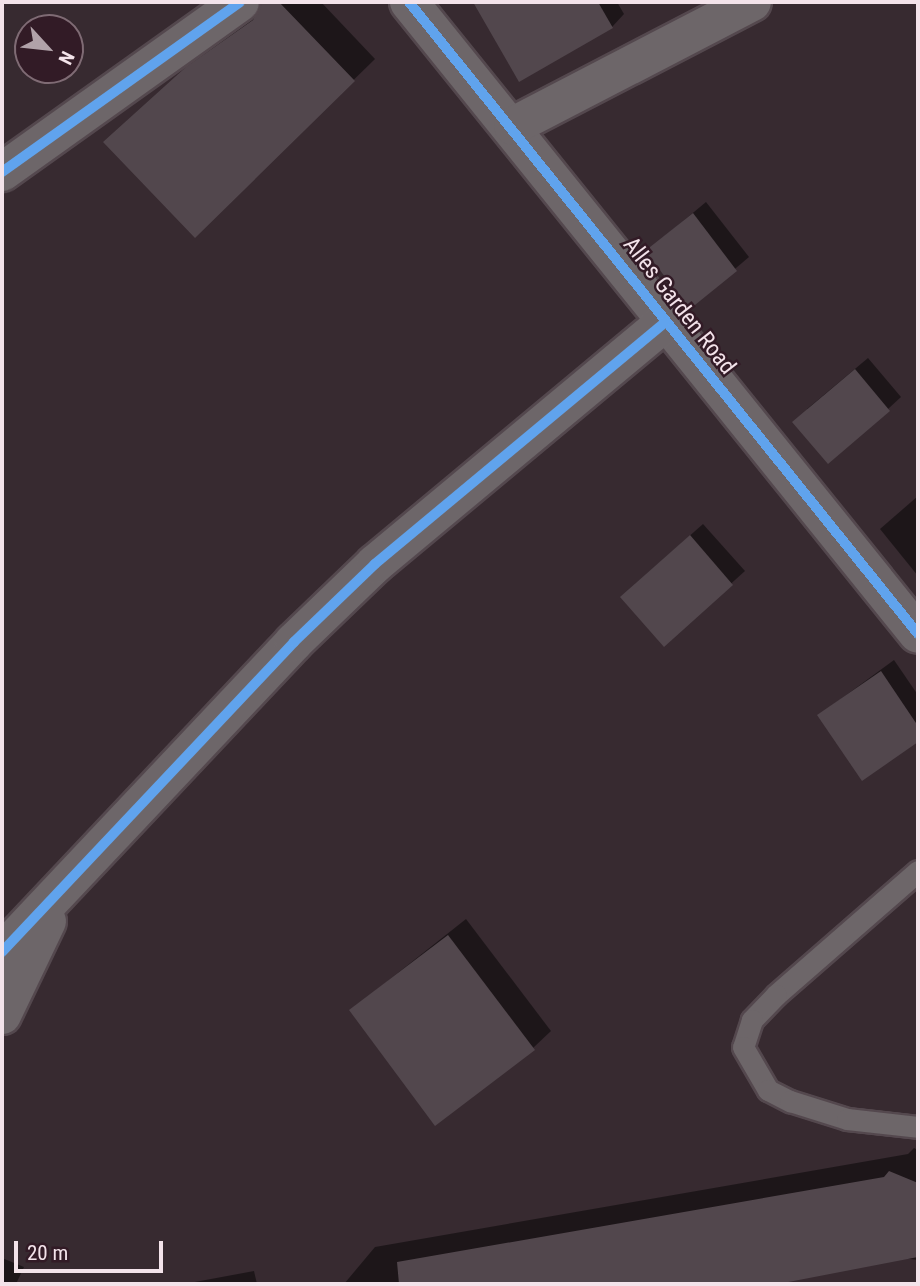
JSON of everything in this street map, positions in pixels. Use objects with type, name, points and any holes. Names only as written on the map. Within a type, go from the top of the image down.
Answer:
[{"type":"street","points":[[2,172],[240,2]]},
{"type":"street","name":"Alles Garden Road","points":[[409,2],[513,126],[664,324],[918,634]]},
{"type":"street","points":[[513,126],[752,2]]},
{"type":"street","points":[[2,952],[60,894],[277,660],[366,572],[664,324]]},
{"type":"street","points":[[2,1015],[60,894]]},
{"type":"lane","points":[[918,872],[776,995],[752,1020],[743,1048],[768,1090],[790,1101],[847,1119],[918,1127]]},
{"type":"building","points":[[262,2],[279,2],[355,81],[195,238],[103,142],[186,67],[253,20]]},
{"type":"building","points":[[473,2],[598,2],[613,28],[519,82]]},
{"type":"building","points":[[693,213],[737,271],[690,309],[645,251]]},
{"type":"building","points":[[855,369],[890,411],[828,464],[792,422]]},
{"type":"building","points":[[690,535],[733,585],[664,647],[620,597]]},
{"type":"building","points":[[881,671],[918,726],[918,742],[862,781],[817,715]]},
{"type":"building","points":[[448,935],[535,1050],[435,1126],[349,1010]]},
{"type":"building","points":[[889,1171],[918,1183],[918,1257],[778,1284],[399,1284],[397,1262],[884,1177]]},
{"type":"cycle path","points":[[2,172],[240,2]]},
{"type":"cycle path","points":[[409,2],[918,634]]},
{"type":"cycle path","points":[[2,952],[294,642],[375,564],[664,323]]}]
